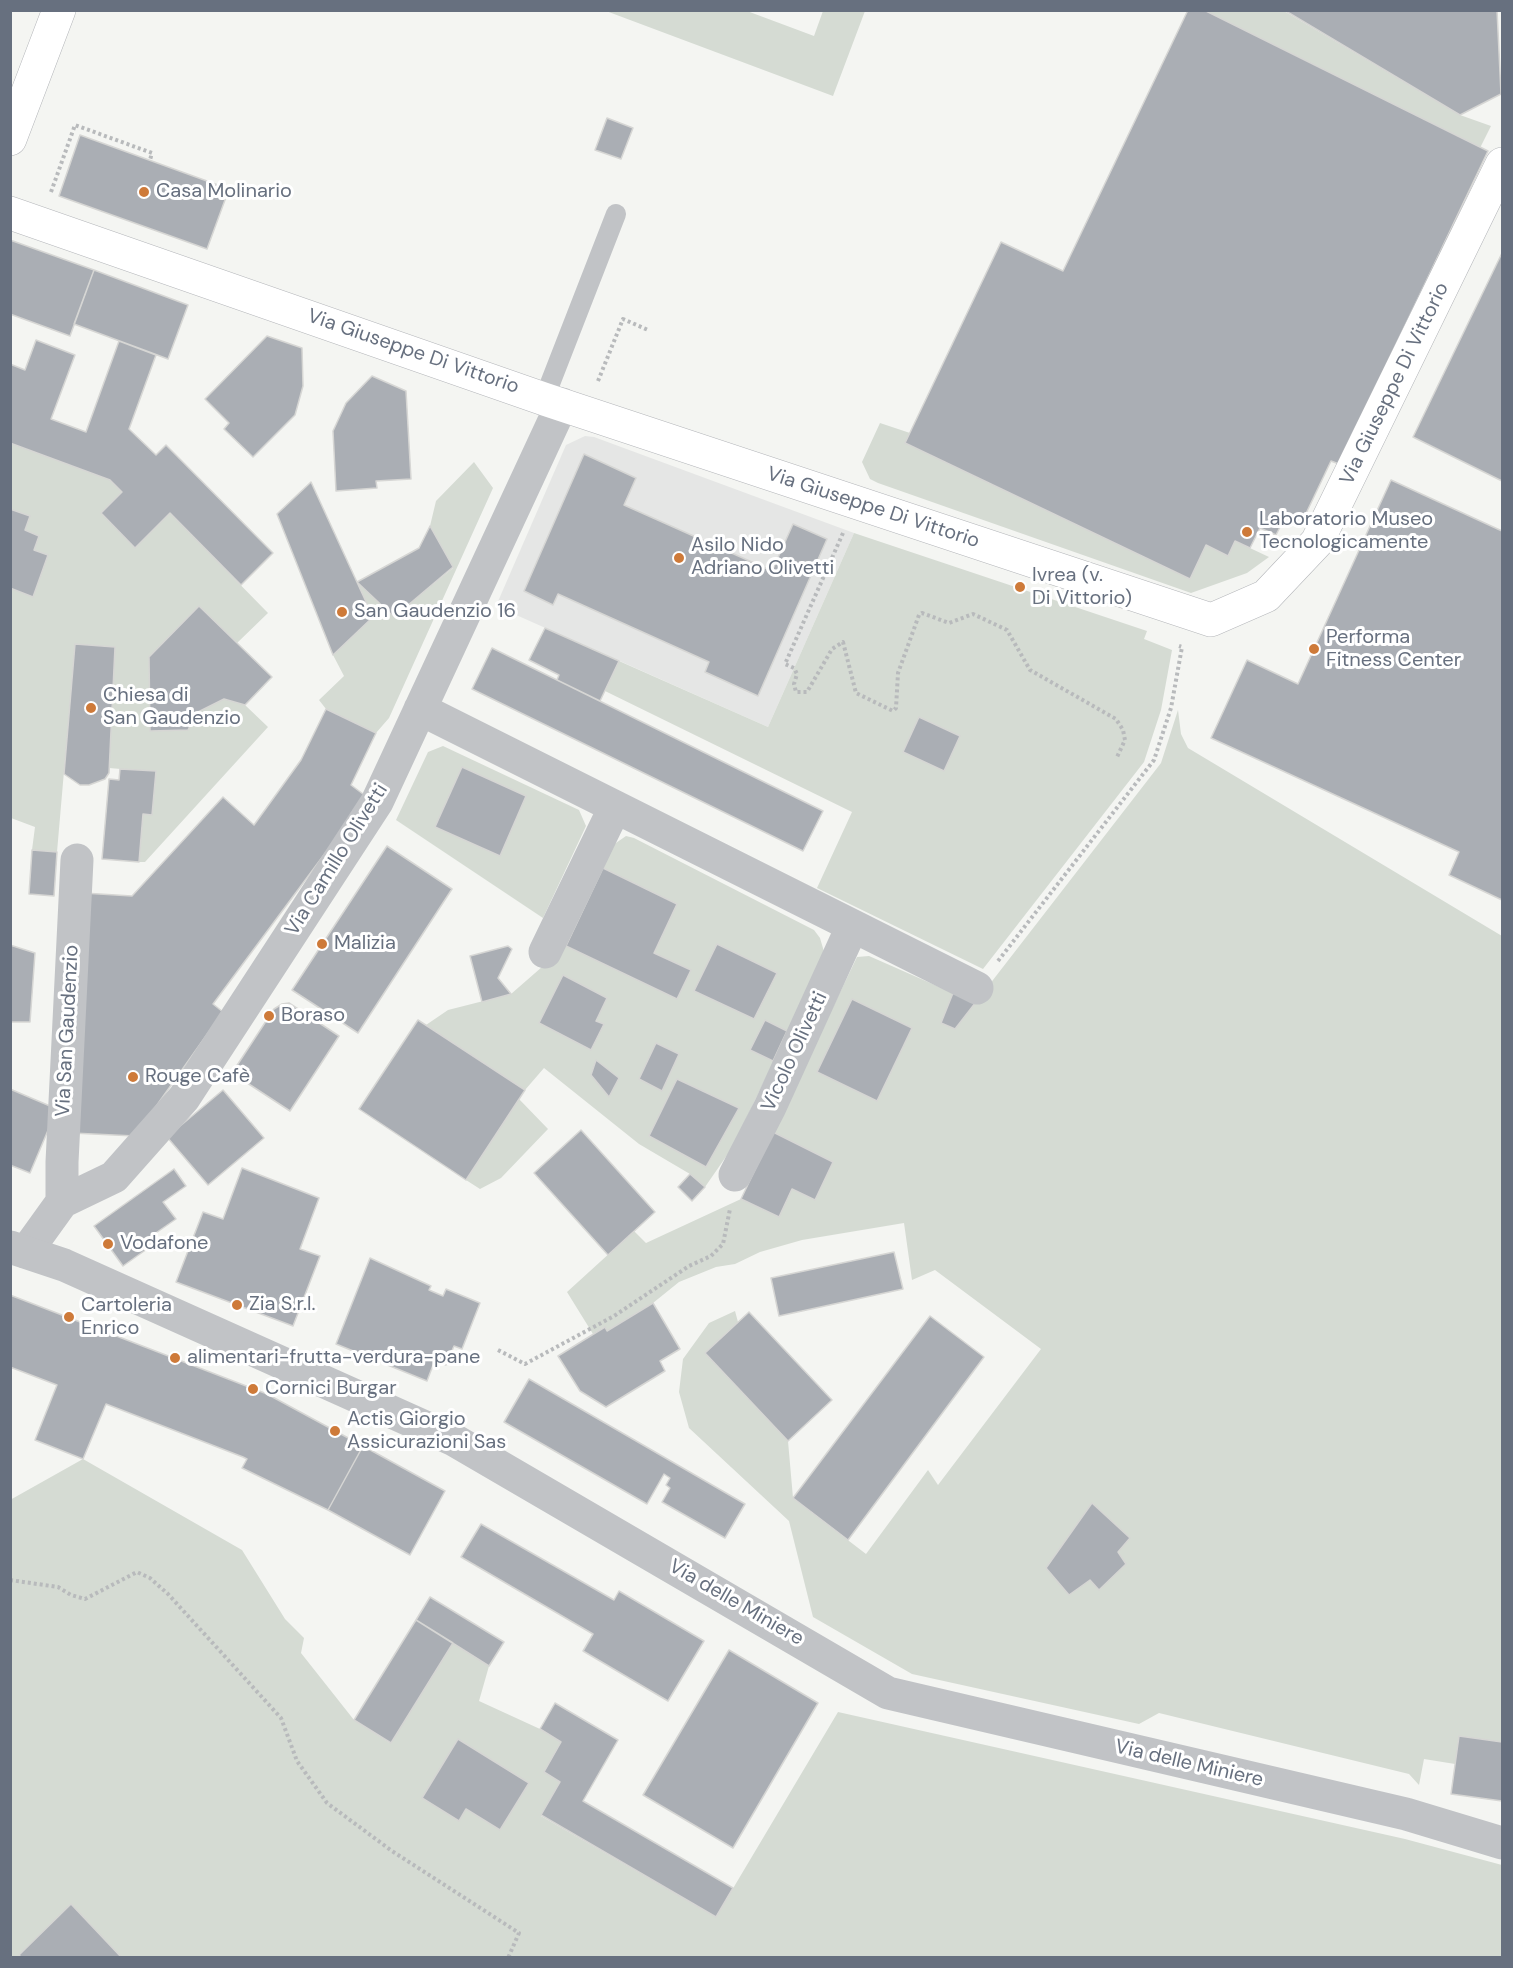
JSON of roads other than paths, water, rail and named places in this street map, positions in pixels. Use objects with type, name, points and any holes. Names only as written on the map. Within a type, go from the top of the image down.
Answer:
[{"type":"main road","points":[[10,139],[59,10]]},
{"type":"main road","name":"Via Giuseppe Di Vittorio","points":[[26,218],[564,405],[1211,620],[1266,596],[1317,542],[1503,164]]},
{"type":"street","name":"Via Camillo Olivetti","points":[[18,1250],[62,1202],[114,1177],[184,1098],[377,802],[564,405]]},
{"type":"street","points":[[420,709],[852,927],[977,987]]},
{"type":"street","points":[[545,952],[615,807]]},
{"type":"street","name":"Via San Gaudenzio","points":[[62,1202],[77,860]]},
{"type":"street","name":"Vicolo Olivetti","points":[[735,1175],[770,1107],[852,927]]},
{"type":"street","name":"Via delle Miniere","points":[[18,1250],[64,1265],[454,1440],[888,1693],[1406,1814],[1503,1843]]},
{"type":"lane","points":[[564,405],[615,214]]},
{"type":"place","name":"Casa Molinario","points":[[144,192]]},
{"type":"place","name":"Laboratorio Museo Tecnologicamente","points":[[1247,532]]},
{"type":"place","name":"Asilo Nido Adriano Olivetti","points":[[679,558]]},
{"type":"place","name":"Ivrea (v. Di Vittorio)","points":[[1020,587]]},
{"type":"place","name":"San Gaudenzio 16","points":[[342,612]]},
{"type":"place","name":"Performa Fitness Center","points":[[1314,649]]},
{"type":"place","name":"Chiesa di San Gaudenzio","points":[[91,708]]},
{"type":"place","name":"Malizia","points":[[322,944]]},
{"type":"place","name":"Boraso","points":[[269,1016]]},
{"type":"place","name":"Rouge Cafè","points":[[133,1077]]},
{"type":"place","name":"Vodafone","points":[[108,1244]]},
{"type":"place","name":"Zia S.r.l.","points":[[237,1305]]},
{"type":"place","name":"Cartoleria Enrico","points":[[69,1317]]},
{"type":"place","name":"alimentari-frutta-verdura-pane","points":[[175,1358]]},
{"type":"place","name":"Cornici Burgar","points":[[253,1389]]},
{"type":"place","name":"Actis Giorgio Assicurazioni Sas","points":[[335,1431]]}]
